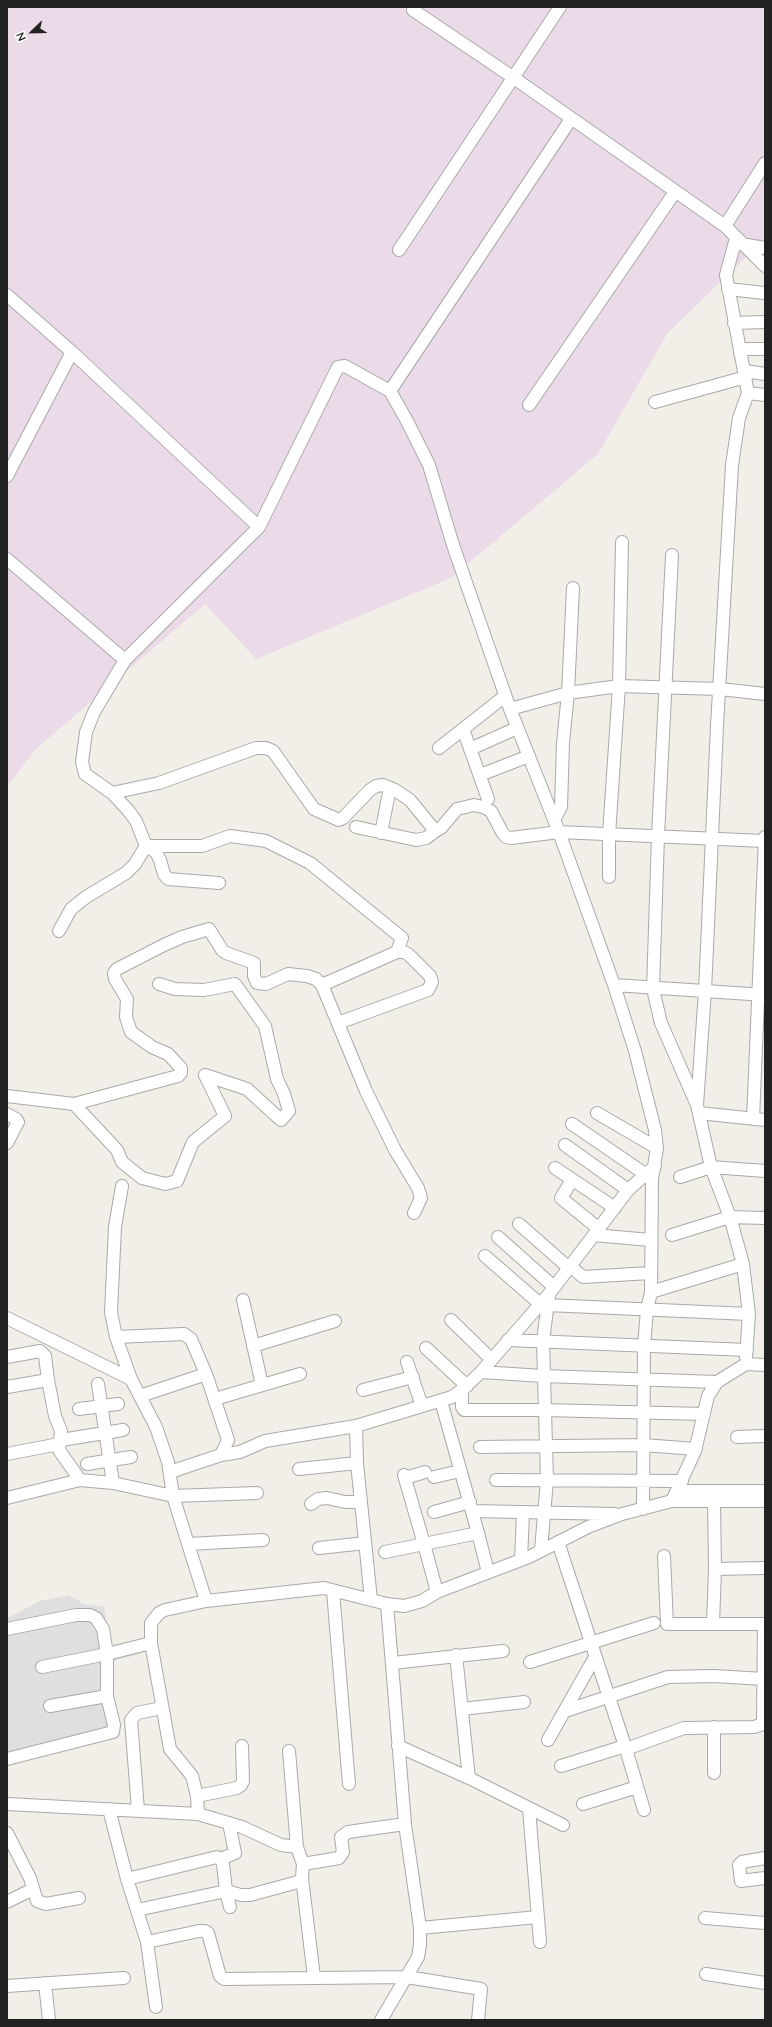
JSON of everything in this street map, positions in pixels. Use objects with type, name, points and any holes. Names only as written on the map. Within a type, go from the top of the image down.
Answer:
[{"type":"street","points":[[415,7],[413,10],[514,78],[725,226],[738,241],[765,266]]},
{"type":"street","points":[[399,250],[560,7]]},
{"type":"street","points":[[390,391],[571,119]]},
{"type":"street","points":[[725,226],[765,164]]},
{"type":"street","points":[[529,405],[675,192]]},
{"type":"street","points":[[738,241],[765,248]]},
{"type":"street","points":[[698,1109],[732,465],[738,423],[748,393],[746,374],[740,353],[726,275],[738,241]]},
{"type":"street","points":[[728,289],[764,293]]},
{"type":"street","points":[[7,295],[72,352],[259,527]]},
{"type":"street","points":[[734,323],[765,322]]},
{"type":"street","points":[[740,353],[746,349],[765,349]]},
{"type":"street","points":[[7,476],[72,352]]},
{"type":"street","points":[[219,883],[168,878],[164,874],[156,852],[146,846],[136,821],[128,810],[112,793],[85,774],[82,762],[86,732],[94,712],[125,660],[259,527],[338,367],[345,366],[390,391],[407,421],[428,464],[453,544],[505,696],[559,832],[614,985],[634,1051],[655,1130],[657,1148],[652,1179],[650,1240],[651,1292],[647,1310],[644,1346],[644,1445],[642,1509]]},
{"type":"street","points":[[655,402],[746,374],[765,374]]},
{"type":"street","points":[[748,393],[765,395]]},
{"type":"street","points":[[609,877],[609,835],[619,686],[622,542]]},
{"type":"street","points":[[672,555],[667,687],[658,836],[653,989],[661,1023],[698,1109],[711,1167],[730,1217],[743,1264],[749,1314],[746,1364]]},
{"type":"street","points":[[7,559],[125,660]]},
{"type":"street","points":[[554,820],[561,807],[563,743],[568,693],[573,588]]},
{"type":"street","points":[[510,709],[568,693],[619,686],[720,689],[765,694]]},
{"type":"street","points":[[439,748],[505,696]]},
{"type":"street","points":[[470,749],[517,728]]},
{"type":"street","points":[[463,729],[488,799]]},
{"type":"street","points":[[112,793],[159,783],[256,748],[266,748],[273,751],[314,809],[335,819],[343,818],[376,786],[383,785],[410,800],[432,827],[437,830]]},
{"type":"street","points":[[480,775],[529,756]]},
{"type":"street","points":[[381,833],[390,788]]},
{"type":"street","points":[[356,828],[416,840],[426,838],[440,828],[457,809],[474,805],[483,806],[491,811],[506,837],[511,838],[559,832],[765,841]]},
{"type":"street","points":[[146,846],[202,846],[230,836],[266,841],[310,863],[402,938],[397,952]]},
{"type":"street","points":[[753,1119],[762,995],[765,837]]},
{"type":"street","points":[[59,931],[71,909],[86,897],[126,873],[135,864],[146,846]]},
{"type":"street","points":[[7,1096],[74,1104],[178,1076],[181,1073],[181,1068],[168,1054],[152,1047],[130,1032],[126,1016],[127,999],[115,979],[114,973],[117,969],[164,945],[182,937],[209,929],[226,953],[254,963],[254,976],[258,983],[266,984],[288,974],[307,976],[316,979],[322,985],[366,1091],[395,1150],[418,1188],[421,1198],[414,1213]]},
{"type":"street","points":[[322,985],[397,952],[404,952],[410,955],[430,976],[432,982],[428,990],[338,1023]]},
{"type":"street","points":[[74,1104],[117,1150],[122,1162],[142,1178],[165,1184],[177,1181],[193,1142],[225,1116],[205,1075],[247,1089],[281,1120],[289,1112],[284,1094],[277,1079],[266,1026],[235,984],[204,990],[175,989],[159,984]]},
{"type":"street","points":[[614,985],[653,989],[762,995]]},
{"type":"street","points":[[698,1109],[765,1120]]},
{"type":"street","points":[[597,1113],[657,1148]]},
{"type":"street","points":[[7,1114],[16,1118],[18,1122],[7,1143]]},
{"type":"street","points":[[572,1124],[644,1174]]},
{"type":"street","points":[[565,1145],[628,1190]]},
{"type":"street","points":[[170,1472],[221,1455],[240,1452],[265,1441],[356,1426],[441,1401],[465,1388],[547,1298],[628,1190],[644,1174],[655,1166]]},
{"type":"street","points":[[680,1177],[711,1167],[765,1170]]},
{"type":"street","points":[[555,1168],[615,1208]]},
{"type":"street","points":[[572,1180],[561,1198],[597,1232],[650,1240]]},
{"type":"street","points":[[122,1186],[115,1227],[110,1296],[111,1312],[116,1338],[131,1379],[156,1427],[170,1472],[173,1496],[206,1601]]},
{"type":"street","points":[[672,1235],[730,1217],[765,1218]]},
{"type":"street","points":[[519,1224],[582,1277],[650,1273]]},
{"type":"street","points":[[498,1237],[547,1298],[543,1341],[547,1480],[541,1550]]},
{"type":"street","points":[[485,1256],[547,1298],[647,1310],[749,1314]]},
{"type":"street","points":[[651,1292],[743,1264]]},
{"type":"street","points":[[243,1300],[262,1385]]},
{"type":"street","points":[[7,1318],[131,1379]]},
{"type":"street","points":[[253,1346],[335,1320]]},
{"type":"street","points":[[451,1320],[491,1360]]},
{"type":"street","points":[[116,1338],[184,1334],[191,1339],[216,1399],[228,1440],[221,1455]]},
{"type":"street","points":[[508,1340],[747,1350]]},
{"type":"street","points":[[426,1348],[465,1388]]},
{"type":"street","points":[[7,1358],[40,1350],[45,1356],[54,1412],[61,1431],[60,1452],[80,1480]]},
{"type":"street","points":[[408,1362],[422,1406]]},
{"type":"street","points":[[677,1491],[696,1449],[708,1396],[717,1382],[746,1364],[765,1365]]},
{"type":"street","points":[[481,1372],[544,1376],[717,1382]]},
{"type":"street","points":[[140,1396],[206,1374]]},
{"type":"street","points":[[216,1399],[300,1374]]},
{"type":"street","points":[[363,1390],[413,1377]]},
{"type":"street","points":[[7,1387],[48,1380]]},
{"type":"street","points":[[98,1384],[113,1483]]},
{"type":"street","points":[[465,1388],[462,1407],[464,1410],[544,1410],[704,1414]]},
{"type":"street","points":[[441,1401],[488,1572]]},
{"type":"street","points":[[79,1409],[118,1404]]},
{"type":"street","points":[[356,1426],[357,1463],[371,1600]]},
{"type":"street","points":[[7,1454],[123,1430]]},
{"type":"street","points":[[737,1437],[765,1436]]},
{"type":"street","points":[[480,1447],[644,1445],[696,1449]]},
{"type":"street","points":[[87,1464],[131,1457]]},
{"type":"street","points":[[299,1470],[357,1463]]},
{"type":"street","points":[[437,1592],[404,1476],[429,1475],[460,1471]]},
{"type":"street","points":[[7,1498],[80,1480],[113,1483],[173,1496],[257,1493]]},
{"type":"street","points":[[496,1480],[643,1481],[714,1502],[765,1501]]},
{"type":"street","points":[[198,1814],[197,1796],[192,1776],[170,1749],[162,1708],[151,1643],[151,1623],[159,1613],[165,1610],[206,1601],[324,1588],[387,1604],[404,1606],[422,1601],[437,1592],[521,1560],[588,1527],[622,1514],[642,1509],[677,1491],[765,1490]]},
{"type":"street","points":[[311,1504],[318,1499],[328,1498],[345,1502],[361,1502]]},
{"type":"street","points":[[713,1624],[715,1569],[714,1502]]},
{"type":"street","points":[[434,1512],[471,1507],[522,1513],[622,1514]]},
{"type":"street","points":[[521,1560],[522,1513]]},
{"type":"street","points":[[384,1552],[478,1532]]},
{"type":"street","points":[[188,1544],[263,1540]]},
{"type":"street","points":[[558,1542],[644,1810]]},
{"type":"street","points":[[319,1548],[365,1543]]},
{"type":"street","points":[[562,1766],[684,1728],[754,1727],[763,1724],[765,1624],[667,1624],[664,1556]]},
{"type":"street","points":[[715,1569],[765,1568]]},
{"type":"street","points":[[334,1591],[350,1784]]},
{"type":"street","points":[[384,2020],[418,1957],[420,1928],[405,1824],[387,1604]]},
{"type":"street","points":[[7,1629],[76,1615],[90,1615],[96,1618],[104,1629],[107,1654],[107,1696],[114,1728],[113,1733],[7,1759]]},
{"type":"street","points":[[530,1662],[654,1623]]},
{"type":"street","points":[[42,1667],[107,1654],[151,1643]]},
{"type":"street","points":[[393,1663],[502,1651]]},
{"type":"street","points":[[456,1656],[469,1778]]},
{"type":"street","points":[[548,1740],[595,1656]]},
{"type":"street","points":[[565,1711],[674,1677],[764,1679]]},
{"type":"street","points":[[50,1706],[107,1696]]},
{"type":"street","points":[[462,1709],[524,1702]]},
{"type":"street","points":[[138,1810],[131,1720],[137,1713],[162,1708]]},
{"type":"street","points":[[714,1727],[714,1773]]},
{"type":"street","points":[[197,1796],[237,1788],[241,1785],[243,1781],[242,1746]]},
{"type":"street","points":[[398,1746],[469,1778],[563,1825]]},
{"type":"street","points":[[289,1751],[297,1847],[303,1864],[302,1878],[314,1977]]},
{"type":"street","points":[[583,1804],[637,1787]]},
{"type":"street","points":[[7,1804],[198,1814],[242,1827],[276,1843],[297,1847]]},
{"type":"street","points":[[109,1809],[127,1879],[147,1942],[156,2007]]},
{"type":"street","points":[[530,1809],[540,1942]]},
{"type":"street","points":[[127,1879],[212,1857],[220,1859],[235,1853],[229,1823]]},
{"type":"street","points":[[303,1864],[339,1858],[343,1852],[341,1837],[348,1832],[405,1824]]},
{"type":"street","points":[[7,1833],[30,1878],[37,1901],[41,1904],[46,1904],[79,1898]]},
{"type":"street","points":[[765,1858],[742,1862],[739,1865],[741,1881],[765,1878]]},
{"type":"street","points":[[220,1859],[223,1864],[226,1891],[230,1908]]},
{"type":"street","points":[[137,1910],[226,1891],[241,1895],[250,1895],[298,1882],[302,1878]]},
{"type":"street","points":[[7,1902],[33,1889]]},
{"type":"street","points":[[420,1928],[538,1917]]},
{"type":"street","points":[[705,1918],[765,1923]]},
{"type":"street","points":[[147,1942],[199,1930],[205,1931],[208,1933],[220,1976],[224,1979],[407,1977],[481,1989],[478,2020]]},
{"type":"street","points":[[706,1974],[765,1983]]},
{"type":"street","points":[[7,1986],[124,1978]]},
{"type":"street","points":[[44,1983],[49,2020]]},
{"type":"shaded area","points":[[7,7],[765,7],[765,248],[754,249],[667,334],[598,454],[451,578],[256,659],[205,604],[37,748],[7,786]]},
{"type":"shaded area","points":[[69,1595],[84,1604],[104,1607],[111,1646],[137,1640],[140,1654],[110,1662],[114,1736],[7,1762],[7,1618],[40,1601]]}]
